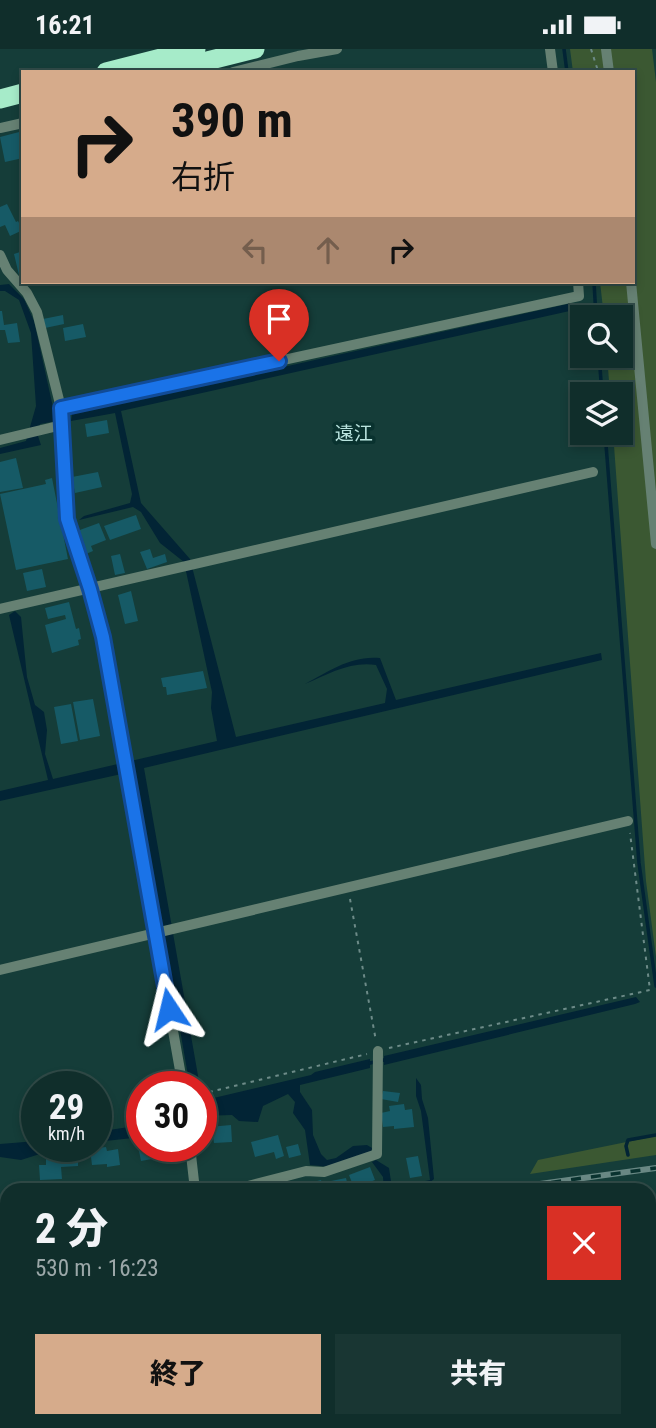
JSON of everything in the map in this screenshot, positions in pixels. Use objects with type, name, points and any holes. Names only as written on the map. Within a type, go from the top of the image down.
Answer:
[{"type":"highway","points":[[114,70],[195,49]]},
{"type":"highway","points":[[171,70],[255,49]]},
{"type":"highway","points":[[0,99],[21,94]]},
{"type":"highway","points":[[0,112],[21,107]]},
{"type":"street","points":[[241,70],[337,49]]},
{"type":"street","points":[[550,49],[553,70]]},
{"type":"street","points":[[606,49],[610,70]]},
{"type":"street","points":[[0,128],[21,123]]},
{"type":"street","points":[[0,255],[7,270],[27,293],[37,312],[61,408],[67,519],[103,637],[158,931],[180,1071]]},
{"type":"street","points":[[61,408],[579,296],[578,284]]},
{"type":"street","points":[[631,284],[656,544]]},
{"type":"street","points":[[0,440],[62,425]]},
{"type":"street","points":[[0,609],[593,472]]},
{"type":"street","points":[[0,970],[628,821]]},
{"type":"street","points":[[260,1183],[306,1171],[324,1173],[377,1154],[378,1058]]},
{"type":"street","points":[[192,1162],[194,1183]]},
{"type":"path","points":[[591,49],[597,70]]},
{"type":"path","points":[[217,1091],[378,1058],[650,990],[628,821]]},
{"type":"path","points":[[348,887],[378,1058]]},
{"type":"green space","points":[[570,49],[652,49],[656,82],[656,957],[646,881],[614,445],[633,445],[633,382],[609,382],[608,368],[633,368],[633,305],[603,305],[600,284],[635,284],[635,70],[573,70]]},
{"type":"green space","points":[[656,1136],[656,1155],[530,1174],[538,1160]]},
{"type":"water","points":[[9,284],[24,299],[34,321],[56,421],[40,424],[38,436],[41,445],[0,454],[0,448],[26,441],[36,406],[31,333],[19,300],[5,291],[0,291],[0,285]]},
{"type":"water","points":[[572,303],[573,305],[570,305],[570,311],[121,411],[141,503],[190,559],[236,737],[385,703],[387,689],[376,665],[349,667],[305,684],[341,665],[360,659],[380,658],[396,700],[601,653],[602,660],[144,768],[197,1071],[187,1071],[135,771],[0,801],[0,791],[48,780],[9,615],[15,611],[21,617],[27,677],[35,705],[44,712],[47,730],[45,754],[53,779],[217,741],[211,708],[212,692],[184,562],[160,543],[141,512],[133,507],[79,520],[84,516],[130,503],[132,494],[115,413],[71,421],[72,414]]},
{"type":"water","points":[[636,997],[640,1002],[635,1004],[384,1065],[384,1056]]},
{"type":"water","points":[[370,1059],[370,1068],[300,1085],[300,1092],[312,1110],[313,1135],[321,1154],[327,1160],[336,1158],[353,1146],[367,1145],[372,1148],[370,1154],[331,1167],[310,1165],[305,1130],[293,1113],[295,1102],[288,1094],[263,1106],[258,1122],[239,1121],[232,1115],[217,1115],[217,1097]]},
{"type":"water","points":[[416,1078],[421,1085],[428,1118],[434,1179],[429,1183],[416,1183],[430,1180],[421,1111],[416,1096]]},
{"type":"water","points":[[126,1127],[126,1139],[112,1140],[112,1130]]},
{"type":"water","points":[[21,1142],[21,1160],[0,1157],[0,1144]]},
{"type":"water","points":[[376,1160],[389,1168],[391,1183],[383,1183],[383,1177],[372,1162]]},
{"type":"building","points":[[21,132],[21,158],[5,162],[0,137]]},
{"type":"building","points":[[7,204],[21,231],[10,236],[5,225],[0,227],[0,207]]},
{"type":"building","points":[[21,248],[19,275],[14,254],[20,252]]},
{"type":"building","points":[[0,311],[4,325],[17,323],[20,342],[8,343],[5,330],[0,330]]},
{"type":"building","points":[[63,315],[64,324],[45,328],[43,319]]},
{"type":"building","points":[[83,324],[86,337],[65,341],[63,328]]},
{"type":"building","points":[[107,420],[109,433],[87,437],[85,424]]},
{"type":"building","points":[[16,458],[23,488],[0,492],[0,462]]},
{"type":"building","points":[[98,472],[102,487],[75,493],[72,477]]},
{"type":"building","points":[[52,478],[68,559],[16,570],[0,494],[46,484],[45,480]]},
{"type":"building","points":[[136,515],[141,529],[110,540],[104,526]]},
{"type":"building","points":[[99,523],[106,540],[91,546],[93,551],[86,554],[77,531]]},
{"type":"building","points":[[150,549],[153,558],[165,554],[167,562],[147,569],[140,552]]},
{"type":"building","points":[[120,554],[125,573],[115,575],[111,556]]},
{"type":"building","points":[[42,569],[46,587],[27,591],[23,573]]},
{"type":"building","points":[[131,591],[138,621],[125,624],[118,595]]},
{"type":"building","points":[[69,602],[76,629],[79,628],[79,645],[52,653],[45,625],[66,619],[65,615],[48,619],[45,608]]},
{"type":"building","points":[[203,671],[207,688],[167,695],[161,678]]},
{"type":"building","points":[[93,699],[100,736],[80,740],[73,702]]},
{"type":"building","points":[[71,704],[78,741],[61,744],[54,707]]},
{"type":"building","points":[[383,1091],[400,1093],[398,1102],[381,1099]]},
{"type":"building","points":[[404,1104],[405,1110],[412,1109],[414,1127],[383,1127],[381,1113],[390,1111],[389,1106]]},
{"type":"building","points":[[231,1125],[232,1142],[217,1143],[217,1126]]},
{"type":"building","points":[[278,1135],[284,1156],[276,1159],[274,1152],[255,1157],[251,1142]]},
{"type":"building","points":[[298,1144],[301,1155],[289,1158],[286,1147]]},
{"type":"building","points":[[118,1149],[120,1165],[92,1165],[92,1162],[112,1162],[112,1150]]},
{"type":"building","points":[[418,1156],[422,1176],[410,1178],[406,1158]]},
{"type":"building","points":[[46,1162],[78,1162],[78,1166],[61,1167],[62,1179],[40,1180],[39,1165],[46,1165]]},
{"type":"building","points":[[370,1167],[375,1180],[352,1183],[349,1175]]},
{"type":"building","points":[[346,1178],[347,1183],[331,1183]]},
{"type":"waterway","points":[[564,49],[567,70]]},
{"type":"waterway","points":[[594,284],[595,305]]},
{"type":"waterway","points":[[600,368],[601,382]]},
{"type":"waterway","points":[[606,445],[639,863],[656,986]]},
{"type":"waterway","points":[[370,1063],[384,1060]]},
{"type":"waterway","points":[[628,1155],[628,1140],[656,1135]]},
{"type":"railway","points":[[547,1183],[656,1168]]},
{"type":"district","name":"遠江","points":[[354,433]]},
{"type":"route","points":[[169,1009],[103,637],[67,519],[61,408],[279,361]]}]
